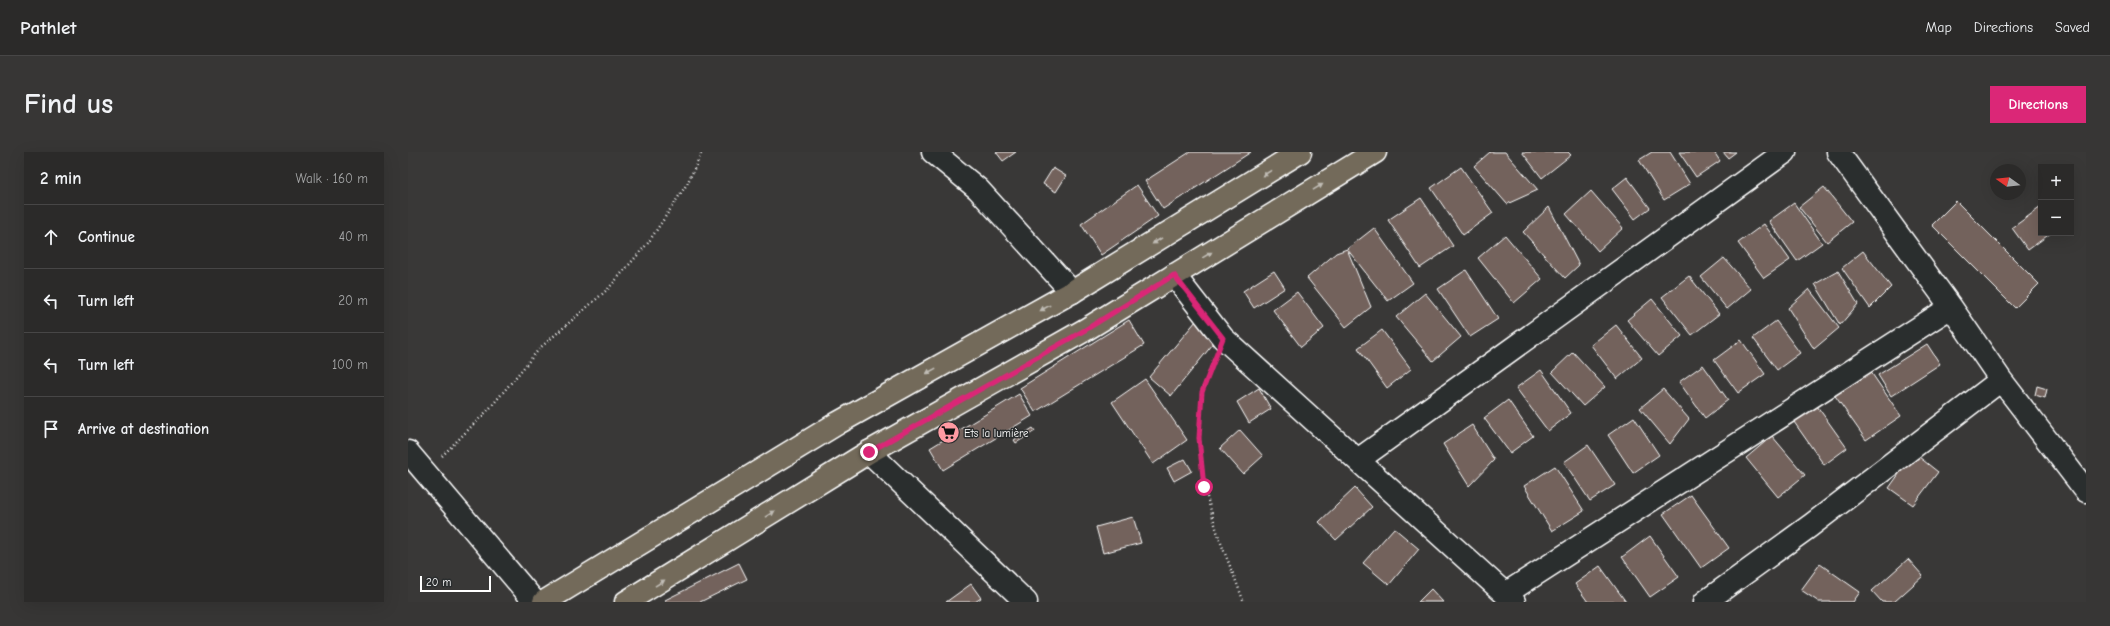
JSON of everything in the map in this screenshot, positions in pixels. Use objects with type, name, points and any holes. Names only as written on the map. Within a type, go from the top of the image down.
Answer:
[{"type":"main road","points":[[544,602],[838,422],[1072,292],[1300,152]]},
{"type":"main road","points":[[626,602],[869,452],[1085,330],[1375,152]]},
{"type":"street","points":[[933,152],[978,189],[1072,292]]},
{"type":"street","points":[[1358,460],[1785,152]]},
{"type":"street","points":[[1838,152],[1951,307],[2001,380],[2086,491]]},
{"type":"street","points":[[1174,275],[1223,338],[1509,598],[1951,307]]},
{"type":"street","points":[[1705,602],[1810,526],[2001,380]]},
{"type":"street","points":[[408,452],[424,473],[535,602]]},
{"type":"street","points":[[869,452],[1026,602]]},
{"type":"path","points":[[424,473],[490,408],[540,348],[608,289],[648,243],[687,184],[702,152]]},
{"type":"path","points":[[1223,338],[1202,392],[1199,438],[1204,487],[1219,538],[1244,602]]},
{"type":"building","points":[[996,152],[1016,152],[1003,161]]},
{"type":"building","points":[[1190,152],[1251,152],[1163,209],[1145,181]]},
{"type":"building","points":[[1490,152],[1505,152],[1538,190],[1507,204],[1474,166]]},
{"type":"building","points":[[1522,152],[1568,152],[1571,155],[1542,178]]},
{"type":"building","points":[[1652,152],[1670,152],[1690,184],[1664,200],[1639,160]]},
{"type":"building","points":[[1679,152],[1714,152],[1720,161],[1696,177]]},
{"type":"building","points":[[1723,152],[1736,152],[1728,158]]},
{"type":"building","points":[[1461,167],[1493,213],[1463,235],[1431,188]]},
{"type":"building","points":[[1053,168],[1066,176],[1056,192],[1043,184]]},
{"type":"building","points":[[1627,177],[1650,208],[1635,219],[1612,189]]},
{"type":"building","points":[[1137,185],[1158,216],[1101,255],[1081,224]]},
{"type":"building","points":[[1824,187],[1852,222],[1827,242],[1799,207]]},
{"type":"building","points":[[1591,191],[1623,228],[1598,251],[1566,214]]},
{"type":"building","points":[[1421,198],[1453,246],[1420,268],[1388,220]]},
{"type":"building","points":[[1956,201],[2039,284],[2015,308],[1932,225]]},
{"type":"building","points":[[1794,203],[1822,243],[1797,261],[1769,221]]},
{"type":"building","points":[[1549,207],[1579,265],[1565,278],[1523,232]]},
{"type":"building","points":[[2038,209],[2038,236],[2047,236],[2028,250],[2012,228]]},
{"type":"building","points":[[1764,224],[1790,260],[1764,278],[1738,243]]},
{"type":"building","points":[[1374,228],[1413,283],[1388,301],[1347,249]]},
{"type":"building","points":[[1505,235],[1542,279],[1514,303],[1478,258]]},
{"type":"building","points":[[1347,249],[1371,307],[1346,327],[1307,278],[1336,253]]},
{"type":"building","points":[[1863,251],[1891,287],[1870,308],[1842,268]]},
{"type":"building","points":[[1724,258],[1751,289],[1727,309],[1701,277]]},
{"type":"building","points":[[1466,270],[1498,319],[1470,337],[1438,289]]},
{"type":"building","points":[[1274,271],[1285,288],[1254,308],[1243,291]]},
{"type":"building","points":[[1838,271],[1858,304],[1840,325],[1815,284]]},
{"type":"building","points":[[1689,276],[1719,314],[1692,335],[1662,297]]},
{"type":"building","points":[[1809,289],[1839,328],[1814,349],[1788,308]]},
{"type":"building","points":[[1297,292],[1324,328],[1301,347],[1273,310]]},
{"type":"building","points":[[1425,293],[1461,337],[1433,361],[1396,317]]},
{"type":"building","points":[[1652,299],[1682,336],[1658,356],[1627,320]]},
{"type":"building","points":[[1129,320],[1144,345],[1035,412],[1020,388]]},
{"type":"building","points":[[1196,321],[1217,339],[1171,396],[1149,377]]},
{"type":"building","points":[[1776,321],[1800,353],[1777,370],[1753,338]]},
{"type":"building","points":[[1616,325],[1642,358],[1617,379],[1591,345]]},
{"type":"building","points":[[1382,330],[1411,369],[1387,388],[1358,348]]},
{"type":"building","points":[[1741,340],[1765,374],[1738,393],[1714,360]]},
{"type":"building","points":[[1927,344],[1940,364],[1891,396],[1878,375]]},
{"type":"building","points":[[1573,352],[1605,387],[1583,406],[1552,372]]},
{"type":"building","points":[[1703,365],[1728,400],[1705,418],[1679,382]]},
{"type":"building","points":[[1866,365],[1901,416],[1866,440],[1831,390]]},
{"type":"building","points":[[1541,370],[1571,413],[1548,431],[1516,388]]},
{"type":"building","points":[[1145,379],[1187,440],[1153,464],[1112,402]]},
{"type":"building","points":[[2037,386],[2047,389],[2045,398],[2035,395]]},
{"type":"building","points":[[1259,388],[1271,409],[1249,423],[1237,402]]},
{"type":"building","points":[[1663,389],[1689,419],[1670,444],[1640,408]]},
{"type":"building","points":[[1019,394],[1032,416],[943,470],[930,448]]},
{"type":"building","points":[[1508,400],[1533,436],[1510,453],[1484,418]]},
{"type":"building","points":[[1817,406],[1847,448],[1824,465],[1794,422]]},
{"type":"building","points":[[1634,417],[1659,455],[1633,473],[1608,435]]},
{"type":"building","points":[[1472,425],[1494,460],[1469,486],[1443,444]]},
{"type":"building","points":[[1033,428],[1035,431],[1016,443],[1014,440]]},
{"type":"building","points":[[1240,430],[1263,456],[1243,474],[1220,448]]},
{"type":"building","points":[[1772,436],[1805,475],[1778,497],[1746,458]]},
{"type":"building","points":[[1588,445],[1615,485],[1590,501],[1564,462]]},
{"type":"building","points":[[1914,453],[1938,472],[1913,505],[1889,488]]},
{"type":"building","points":[[1185,459],[1192,471],[1174,481],[1167,468]]},
{"type":"building","points":[[1555,466],[1584,511],[1552,531],[1524,486]]},
{"type":"building","points":[[1355,488],[1372,507],[1336,540],[1319,522]]},
{"type":"building","points":[[1691,495],[1729,548],[1701,568],[1663,514]]},
{"type":"building","points":[[1133,517],[1141,543],[1103,553],[1096,527]]},
{"type":"building","points":[[1394,528],[1419,549],[1389,585],[1363,563]]},
{"type":"building","points":[[1650,536],[1679,577],[1650,597],[1622,557]]},
{"type":"building","points":[[1908,559],[1923,576],[1894,602],[1882,602],[1872,591]]},
{"type":"building","points":[[739,563],[747,579],[700,602],[666,602],[665,600]]},
{"type":"building","points":[[1820,564],[1860,592],[1853,602],[1819,602],[1801,590]]},
{"type":"building","points":[[1600,566],[1626,602],[1588,602],[1575,584]]},
{"type":"building","points":[[971,584],[981,598],[975,602],[946,602]]},
{"type":"building","points":[[1431,589],[1443,602],[1418,602]]},
{"type":"place","name":"Ets la lumière","points":[[949,433]]},
{"type":"route","points":[[869,452],[1085,330],[1174,275],[1223,338],[1202,392],[1199,438],[1204,487]]}]
